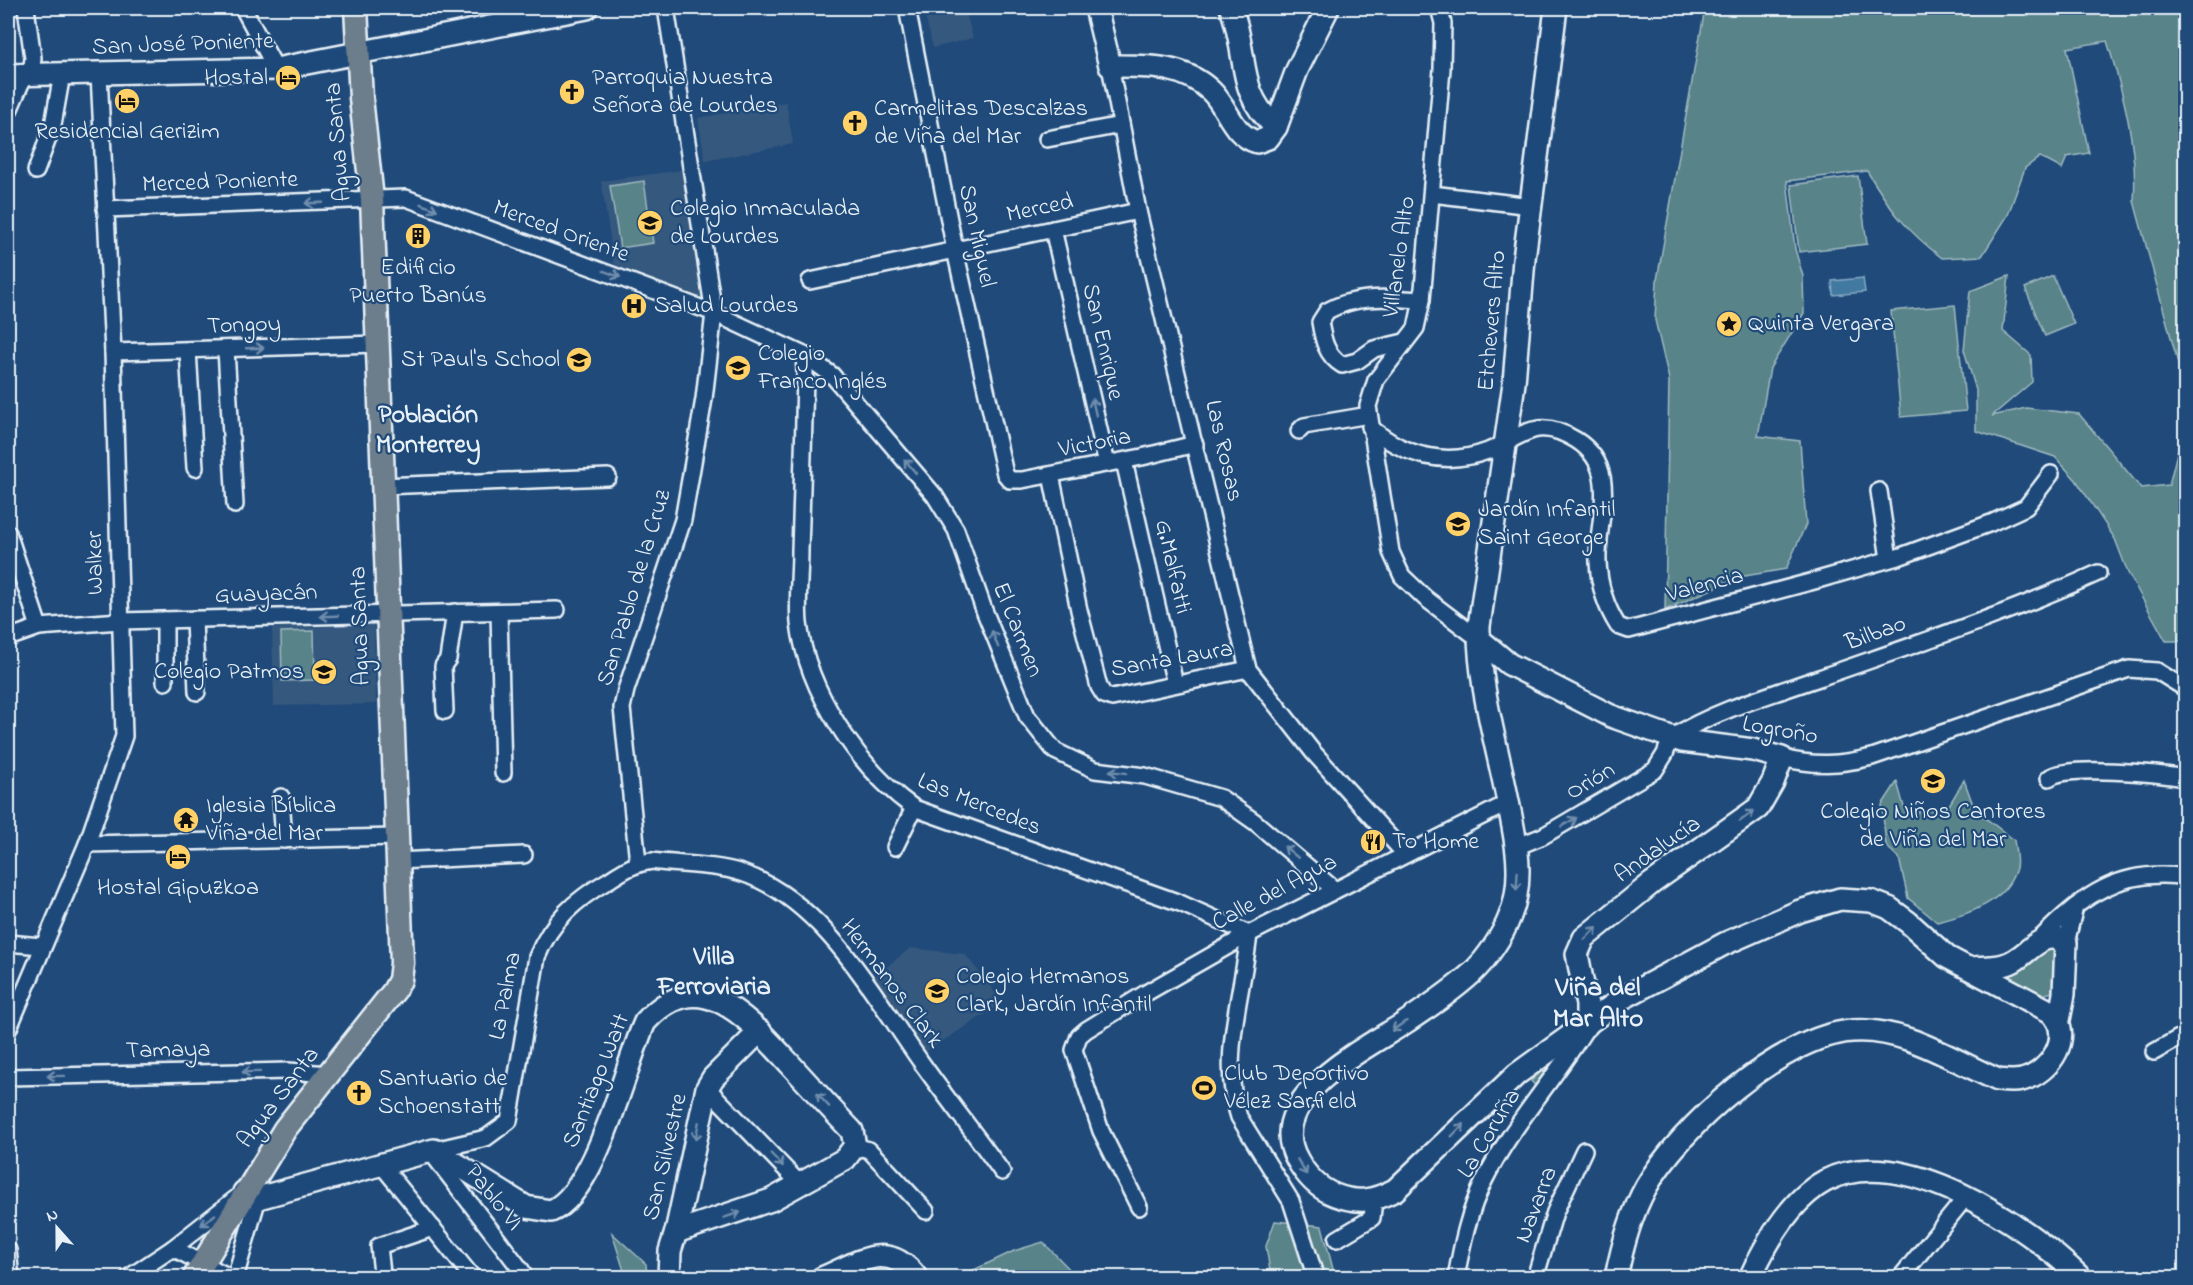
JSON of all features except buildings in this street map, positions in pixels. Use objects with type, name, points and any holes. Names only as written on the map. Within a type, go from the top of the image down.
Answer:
[{"type":"main road","name":"Agua Santa","points":[[198,1270],[251,1195],[285,1129],[386,1004],[400,980],[402,963],[372,199],[356,8]]},
{"type":"street","points":[[8,113],[21,75],[33,58],[26,8]]},
{"type":"street","points":[[243,8],[276,69]]},
{"type":"street","name":"San José Poniente","points":[[21,75],[276,69],[588,8]]},
{"type":"street","name":"San Pablo de la Cruz","points":[[638,863],[622,708],[683,520],[704,399],[714,313],[666,8]]},
{"type":"street","name":"San Miguel","points":[[907,8],[955,250],[1005,474]]},
{"type":"street","name":"Las Rosas","points":[[1096,8],[1110,66],[1138,211],[1248,669],[1313,753],[1405,854]]},
{"type":"street","points":[[1231,8],[1237,23],[1251,97],[1262,115],[1276,126]]},
{"type":"street","points":[[1110,66],[1160,67],[1197,81],[1212,91],[1237,129],[1249,140],[1263,141],[1276,126],[1297,70],[1328,8]]},
{"type":"street","name":"Villanelo Alto","points":[[1439,8],[1443,23],[1442,69],[1422,300],[1416,328],[1376,380],[1368,406],[1390,552],[1402,576],[1432,603],[1479,639]]},
{"type":"street","name":"Etchevers Alto","points":[[1374,1200],[1353,1202],[1331,1194],[1310,1180],[1295,1156],[1289,1138],[1291,1125],[1301,1104],[1318,1082],[1438,1000],[1474,971],[1490,952],[1510,916],[1518,886],[1516,847],[1492,726],[1479,639],[1506,441],[1531,206],[1556,8]]},
{"type":"street","points":[[36,171],[53,125],[62,74]]},
{"type":"street","name":"Walker","points":[[8,1029],[41,946],[87,844],[124,736],[113,352],[99,74]]},
{"type":"street","points":[[1047,139],[1121,125]]},
{"type":"street","points":[[1432,194],[1531,206]]},
{"type":"street","name":"Merced Oriente","points":[[372,199],[406,198],[714,313]]},
{"type":"street","name":"Merced Poniente","points":[[105,209],[372,199]]},
{"type":"street","name":"Merced","points":[[810,281],[1138,211]]},
{"type":"street","name":"San Enrique","points":[[1053,229],[1107,464]]},
{"type":"street","points":[[1404,342],[1374,349],[1357,361],[1342,365],[1332,358],[1327,350],[1320,322],[1327,310],[1358,299],[1372,297],[1422,300]]},
{"type":"street","points":[[714,313],[732,305]]},
{"type":"street","name":"El Carmen","points":[[714,313],[804,355],[832,375],[935,496],[956,530],[977,591],[1027,716],[1055,751],[1095,770],[1145,776],[1221,798],[1256,822],[1335,890]]},
{"type":"street","name":"Tongoy","points":[[113,352],[377,345]]},
{"type":"street","points":[[226,349],[235,505]]},
{"type":"street","points":[[189,350],[195,468]]},
{"type":"street","name":"Las Mercedes","points":[[804,355],[799,623],[811,672],[825,704],[873,770],[896,795],[914,808],[1180,903],[1249,934]]},
{"type":"street","points":[[1299,431],[1304,426],[1370,421],[1388,441],[1428,457],[1452,459],[1490,450],[1506,441]]},
{"type":"street","name":"Valencia","points":[[1506,441],[1530,429],[1557,430],[1577,440],[1593,454],[1602,473],[1606,495],[1598,561],[1601,588],[1609,612],[1618,626],[1629,630],[1889,559],[1991,524],[2026,507],[2051,474]]},
{"type":"street","name":"Victoria","points":[[1005,474],[1010,480],[1051,476],[1195,444]]},
{"type":"street","name":"G.Malfatti","points":[[1124,461],[1175,684]]},
{"type":"street","name":"Santa Laura","points":[[1051,476],[1079,610],[1099,687],[1104,694],[1112,698],[1248,669]]},
{"type":"street","points":[[382,486],[608,477]]},
{"type":"street","points":[[1879,491],[1889,559]]},
{"type":"street","points":[[8,536],[39,627]]},
{"type":"street","name":"Bilbao","points":[[1671,738],[1734,708],[1956,629],[2098,573]]},
{"type":"street","name":"Guayacán","points":[[8,638],[39,627],[120,621],[557,610]]},
{"type":"street","points":[[445,711],[443,666],[448,659],[455,612]]},
{"type":"street","points":[[499,612],[503,773]]},
{"type":"street","points":[[194,619],[197,692]]},
{"type":"street","points":[[165,620],[165,682]]},
{"type":"street","name":"Logroño","points":[[1479,639],[1509,664],[1611,716],[1671,738],[1753,750],[1807,764],[1840,765],[1872,757],[2129,669],[2157,671],[2186,689]]},
{"type":"street","name":"Orión","points":[[1516,847],[1543,836],[1655,770],[1671,738]]},
{"type":"street","name":"Andalucía","points":[[1587,1025],[1584,986],[1577,954],[1584,938],[1652,883],[1758,808],[1773,782],[1782,758]]},
{"type":"street","points":[[2049,778],[2055,773],[2067,771],[2132,772],[2186,778]]},
{"type":"street","points":[[281,797],[284,840]]},
{"type":"street","name":"Calle del Agua","points":[[1139,1207],[1101,1131],[1074,1050],[1075,1042],[1086,1030],[1106,1017],[1249,934],[1508,803]]},
{"type":"street","points":[[895,847],[914,808]]},
{"type":"street","points":[[87,844],[396,837]]},
{"type":"street","points":[[397,861],[524,855]]},
{"type":"street","name":"Hermanos Clark","points":[[638,863],[652,861],[696,865],[741,873],[784,894],[829,936],[851,962],[943,1094],[1002,1172]]},
{"type":"street","name":"La Palma","points":[[251,1195],[486,1138],[509,1121],[537,957],[545,936],[570,905],[638,863]]},
{"type":"street","points":[[2002,975],[2061,916],[2085,897],[2127,879],[2159,873],[2186,877]]},
{"type":"street","points":[[1337,1239],[1372,1218],[1374,1200],[1395,1190],[1517,1074],[1576,1031],[1623,998],[1734,940],[1800,911],[1840,899],[1871,901],[1889,908],[1947,957],[1969,968],[2002,975],[2060,1020]]},
{"type":"street","points":[[1616,1278],[1627,1234],[1647,1185],[1694,1126],[1778,1058],[1812,1039],[1852,1031],[1882,1032],[1907,1038],[1998,1080],[2012,1082],[2024,1080],[2046,1067],[2057,1050],[2061,1035],[2060,1020],[2064,994],[2066,943],[2075,907]]},
{"type":"street","points":[[1249,934],[1229,1073],[1234,1103],[1239,1117],[1291,1201],[1316,1278]]},
{"type":"street","points":[[2039,940],[2052,937],[2066,943]]},
{"type":"street","points":[[8,943],[41,946]]},
{"type":"street","points":[[1584,986],[1603,995],[1623,998]]},
{"type":"street","points":[[2034,1002],[2064,994]]},
{"type":"street","name":"Santiago Watt","points":[[432,1151],[526,1207],[551,1211],[560,1207],[574,1195],[602,1139],[645,1022],[659,1006],[691,996],[715,999],[734,1007],[760,1031],[852,1131],[855,1146]]},
{"type":"street","name":"La Coruña","points":[[1456,1278],[1466,1229],[1484,1182],[1508,1139],[1569,1056],[1587,1025]]},
{"type":"street","name":"San Silvestre","points":[[669,1278],[669,1251],[676,1232],[707,1088],[713,1078],[760,1031]]},
{"type":"street","points":[[2154,1052],[2186,1034]]},
{"type":"street","name":"Tamaya","points":[[8,1077],[288,1071],[330,1074]]},
{"type":"street","points":[[707,1088],[800,1184]]},
{"type":"street","points":[[676,1232],[748,1209],[845,1159],[855,1146],[869,1150],[926,1211]]},
{"type":"street","name":"Navarra","points":[[1535,1278],[1555,1212],[1584,1150]]},
{"type":"street","name":"Pablo VI","points":[[432,1151],[522,1271]]},
{"type":"street","points":[[380,1163],[473,1278]]},
{"type":"street","points":[[1750,1278],[1765,1247],[1788,1215],[1810,1191],[1840,1175],[1862,1170],[1900,1172],[1966,1197],[2021,1227],[2070,1274]]},
{"type":"street","points":[[128,1278],[251,1195]]},
{"type":"street","points":[[172,1248],[198,1270],[233,1278],[251,1195]]},
{"type":"street","points":[[1900,1278],[1966,1197]]},
{"type":"street","points":[[382,1273],[379,1246],[432,1228]]},
{"type":"street","points":[[8,1250],[11,1278]]},
{"type":"street","points":[[822,1278],[861,1260],[891,1255],[906,1263],[917,1278]]},
{"type":"shaded area","points":[[923,8],[965,8],[973,38],[933,48]]},
{"type":"shaded area","name":"Colegio Inmaculada de Lourdes","points":[[786,102],[793,144],[705,161],[698,118]]},
{"type":"shaded area","name":"Colegio Inmaculada de Lourdes","points":[[682,170],[706,303],[614,264],[601,181]]},
{"type":"shaded area","points":[[1863,278],[1865,292],[1833,295],[1832,281]]},
{"type":"shaded area","name":"Colegio Patmos","points":[[374,625],[376,704],[274,706],[272,628]]},
{"type":"shaded area","name":"Colegio Hermanos Clark, Jardín Infantil","points":[[910,948],[965,954],[1003,1003],[922,1054],[873,978]]},
{"type":"green space","name":"Quinta Vergara","points":[[1705,8],[2185,8],[2185,389],[2134,201],[2134,161],[2128,120],[2107,41],[2067,48],[2089,153],[2067,157],[2062,169],[2040,157],[2025,168],[2008,215],[1982,256],[1942,258],[1900,219],[1867,171],[1787,181],[1795,249],[1803,276],[1804,313],[1770,368],[1758,436],[1800,441],[1806,524],[1786,569],[1739,577],[1665,610],[1669,379],[1655,320],[1657,280]]},
{"type":"green space","points":[[1858,176],[1867,244],[1799,252],[1791,185]]},
{"type":"green space","points":[[644,181],[653,243],[620,248],[610,186]]},
{"type":"green space","points":[[2009,276],[2003,331],[2031,355],[2032,382],[1992,416],[2026,408],[2079,414],[2141,488],[2169,485],[2185,421],[2185,641],[2166,641],[2128,573],[2115,539],[2076,480],[2055,457],[1976,431],[1976,390],[1964,350],[1970,291]]},
{"type":"green space","points":[[2053,276],[2074,324],[2045,336],[2025,288]]},
{"type":"green space","points":[[1955,305],[1966,411],[1901,417],[1891,311]]},
{"type":"green space","points":[[8,367],[10,367],[11,418],[8,418]]},
{"type":"green space","points":[[314,631],[315,680],[282,681],[281,632]]},
{"type":"green space","points":[[1964,780],[1975,810],[2014,840],[2016,868],[2004,890],[1995,898],[1973,911],[1937,922],[1908,898],[1899,858],[1886,846],[1882,805],[1897,782],[1906,814],[1948,807]]},
{"type":"green space","points":[[2050,945],[2059,947],[2058,990],[2043,995],[2008,983],[2009,976]]},
{"type":"green space","points":[[1561,1052],[1538,1089],[1531,1081]]},
{"type":"green space","points":[[1275,1221],[1322,1226],[1335,1277],[1271,1277],[1266,1246]]},
{"type":"green space","points":[[612,1233],[646,1264],[647,1277],[626,1277]]},
{"type":"green space","points":[[1043,1242],[1077,1277],[959,1277],[1014,1251]]},
{"type":"place","name":"Hostal","points":[[288,78]]},
{"type":"place","name":"Parroquia Nuestra Señora de Lourdes","points":[[572,92]]},
{"type":"place","name":"Residencial Gerizim","points":[[127,101]]},
{"type":"place","name":"Carmelitas Descalzas de Viña del Mar","points":[[855,123]]},
{"type":"place","name":"Colegio Inmaculada de Lourdes","points":[[650,223]]},
{"type":"place","name":"Edificio Puerto Banús","points":[[418,236]]},
{"type":"place","name":"Salud Lourdes","points":[[634,306]]},
{"type":"place","name":"Quinta Vergara","points":[[1729,324]]},
{"type":"place","name":"St Paul's School","points":[[579,360]]},
{"type":"place","name":"Colegio Franco Inglés","points":[[738,368]]},
{"type":"place","name":"Jardín Infantil Saint George","points":[[1458,524]]},
{"type":"place","name":"Colegio Patmos","points":[[324,672]]},
{"type":"place","name":"Colegio Niños Cantores de Viña del Mar","points":[[1933,781]]},
{"type":"place","name":"Iglesia Bíblica Viña del Mar","points":[[186,820]]},
{"type":"place","name":"To Home","points":[[1373,842]]},
{"type":"place","name":"Hostal Gipuzkoa","points":[[178,857]]},
{"type":"place","name":"Colegio Hermanos Clark, Jardín Infantil","points":[[937,991]]},
{"type":"place","name":"Club Deportivo Vélez Sarfield","points":[[1204,1088]]},
{"type":"place","name":"Santuario de Schoenstatt","points":[[359,1093]]},
{"type":"district","name":"Población Monterrey","points":[[428,430]]},
{"type":"district","name":"Villa Ferroviaria","points":[[714,973]]},
{"type":"district","name":"Viña del Mar Alto","points":[[1598,1004]]}]
